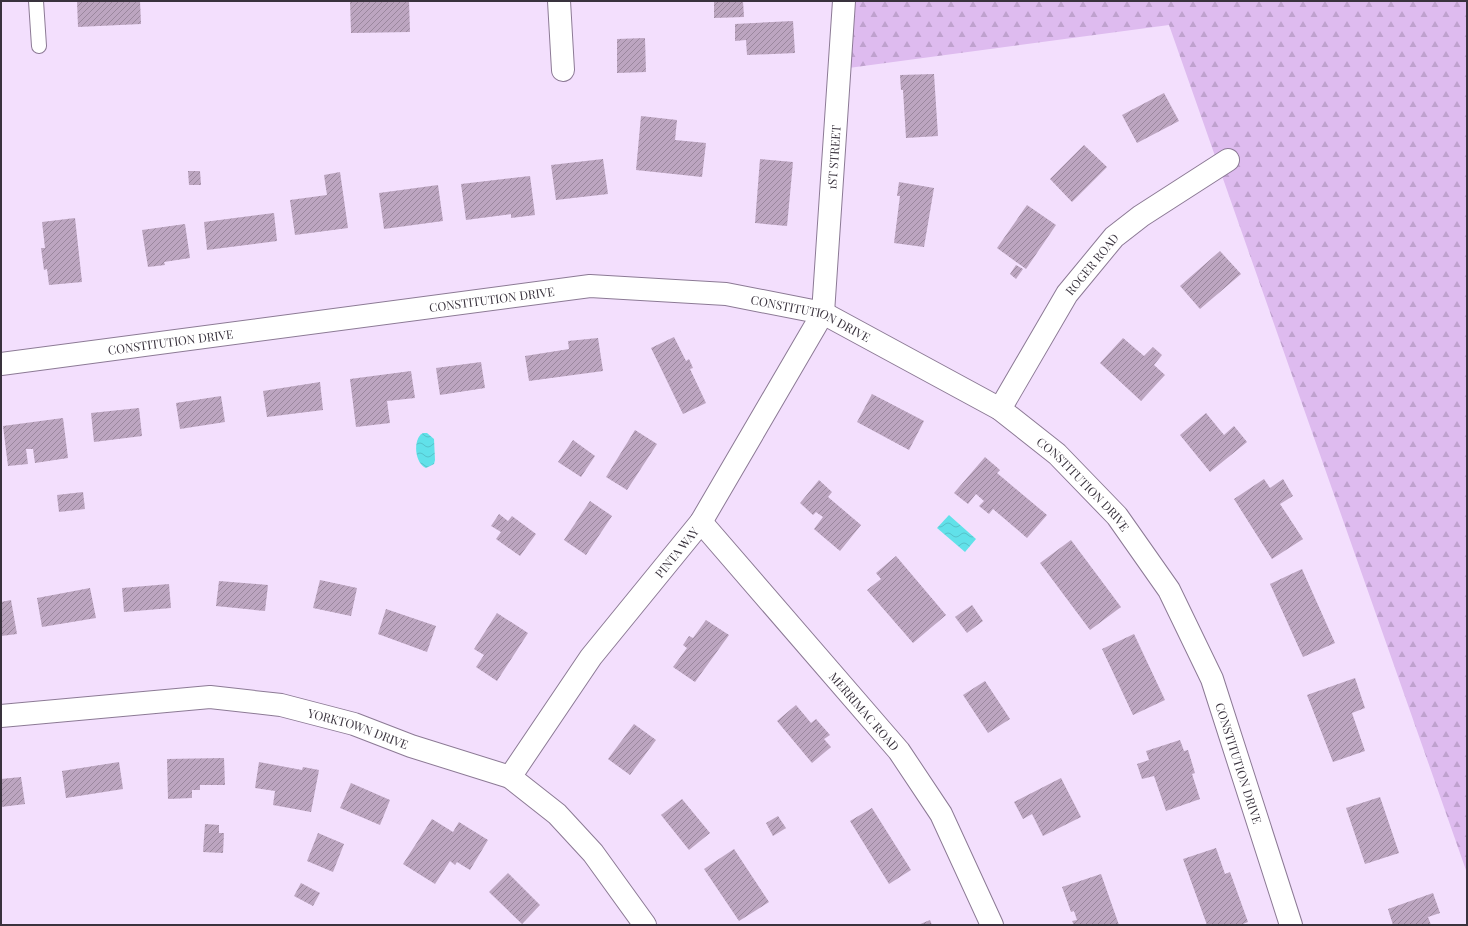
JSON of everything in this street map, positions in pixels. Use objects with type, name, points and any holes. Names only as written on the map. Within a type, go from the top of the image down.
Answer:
[{"type":"street","points":[[560,1],[563,70]]},
{"type":"street","name":"1ST STREET","points":[[823,314],[844,1]]},
{"type":"street","name":"ROGER ROAD","points":[[1000,409],[1067,294],[1114,237],[1141,216],[1228,160]]},
{"type":"street","name":"CONSTITUTION DRIVE","points":[[1,364],[590,286],[726,294],[823,314],[1000,409],[1057,454],[1117,516],[1169,590],[1212,679],[1291,925]]},
{"type":"street","name":"PINTA WAY","points":[[510,777],[591,657],[701,522],[823,314]]},
{"type":"street","name":"MERRIMAC ROAD","points":[[701,522],[899,751],[941,814],[992,925]]},
{"type":"street","name":"YORKTOWN DRIVE","points":[[1,716],[210,697],[281,705],[354,724],[411,746],[510,777],[557,814],[593,853],[645,925]]},
{"type":"lane","points":[[36,1],[39,46]]},
{"type":"green space","points":[[855,1],[1467,1],[1467,873],[1169,25],[841,69]]},
{"type":"water","points":[[423,433],[427,433],[434,439],[434,464],[426,468],[419,462],[416,451],[417,440]]},
{"type":"water","points":[[949,515],[976,539],[965,552],[937,528]]},
{"type":"building","points":[[77,1],[140,1],[141,24],[78,27]]},
{"type":"building","points":[[350,1],[409,1],[410,32],[351,33]]},
{"type":"building","points":[[714,1],[743,1],[744,17],[714,18]]},
{"type":"building","points":[[793,21],[795,53],[747,55],[746,40],[735,41],[735,24]]},
{"type":"building","points":[[645,38],[646,72],[617,73],[617,39]]},
{"type":"building","points":[[934,74],[938,136],[906,138],[903,90],[901,90],[900,75]]},
{"type":"building","points":[[1164,93],[1179,121],[1137,143],[1122,115]]},
{"type":"building","points":[[641,116],[677,120],[675,140],[706,143],[702,177],[636,170]]},
{"type":"building","points":[[1084,145],[1107,167],[1072,202],[1050,179]]},
{"type":"building","points":[[603,159],[608,194],[556,200],[551,165]]},
{"type":"building","points":[[760,159],[793,162],[787,226],[755,223]]},
{"type":"building","points":[[188,171],[200,171],[201,185],[189,185]]},
{"type":"building","points":[[340,172],[348,228],[295,235],[290,200],[327,195],[324,175]]},
{"type":"building","points":[[530,176],[535,215],[511,218],[511,214],[466,220],[461,184]]},
{"type":"building","points":[[899,182],[934,188],[924,247],[894,243],[900,196],[897,196]]},
{"type":"building","points":[[438,185],[443,221],[384,229],[379,193]]},
{"type":"building","points":[[1027,205],[1056,225],[1026,269],[997,248]]},
{"type":"building","points":[[274,213],[277,241],[207,250],[204,222]]},
{"type":"building","points":[[75,218],[82,282],[49,285],[47,269],[44,270],[41,248],[45,248],[42,222]]},
{"type":"building","points":[[185,224],[190,258],[164,262],[165,265],[148,267],[142,230]]},
{"type":"building","points":[[1220,251],[1241,274],[1200,309],[1180,286]]},
{"type":"building","points":[[1016,265],[1023,269],[1016,279],[1010,274]]},
{"type":"building","points":[[674,337],[686,361],[689,359],[693,368],[690,369],[706,403],[683,414],[651,348]]},
{"type":"building","points":[[598,338],[603,371],[529,381],[525,356],[569,349],[568,341]]},
{"type":"building","points":[[1123,338],[1144,356],[1153,347],[1162,355],[1154,365],[1165,375],[1141,401],[1100,363]]},
{"type":"building","points":[[481,362],[485,388],[440,395],[436,368]]},
{"type":"building","points":[[411,371],[415,398],[387,401],[390,423],[356,427],[350,379]]},
{"type":"building","points":[[320,382],[323,410],[267,417],[263,391]]},
{"type":"building","points":[[872,394],[924,421],[909,450],[857,422]]},
{"type":"building","points":[[221,396],[225,422],[180,429],[176,403]]},
{"type":"building","points":[[139,408],[142,436],[94,442],[91,413]]},
{"type":"building","points":[[1206,413],[1224,435],[1234,426],[1247,442],[1210,472],[1180,435]]},
{"type":"building","points":[[63,418],[68,458],[35,463],[33,449],[26,449],[28,464],[8,466],[3,426]]},
{"type":"building","points":[[635,430],[657,444],[627,490],[606,477]]},
{"type":"building","points":[[573,440],[595,456],[581,477],[558,462]]},
{"type":"building","points":[[985,457],[1000,470],[997,473],[1047,515],[1027,538],[993,509],[989,514],[979,506],[984,501],[976,494],[968,504],[954,493]]},
{"type":"building","points":[[1264,479],[1270,488],[1283,479],[1293,496],[1280,504],[1303,539],[1272,559],[1234,499]]},
{"type":"building","points":[[819,480],[832,492],[828,497],[861,525],[840,551],[814,529],[823,517],[816,512],[813,515],[800,503]]},
{"type":"building","points":[[83,492],[85,509],[59,512],[57,495]]},
{"type":"building","points":[[590,501],[612,516],[586,555],[564,540]]},
{"type":"building","points":[[499,514],[508,521],[512,516],[536,534],[520,556],[496,539],[501,532],[491,526]]},
{"type":"building","points":[[1071,540],[1121,607],[1090,630],[1040,563]]},
{"type":"building","points":[[896,556],[946,615],[913,643],[867,590],[881,579],[876,573]]},
{"type":"building","points":[[1302,569],[1335,643],[1303,657],[1270,584]]},
{"type":"building","points":[[320,580],[357,588],[351,616],[313,608]]},
{"type":"building","points":[[219,581],[268,585],[265,611],[216,606]]},
{"type":"building","points":[[169,584],[171,608],[124,612],[122,588]]},
{"type":"building","points":[[90,588],[96,618],[42,627],[37,598]]},
{"type":"building","points":[[11,600],[17,634],[1,636],[1,602]]},
{"type":"building","points":[[972,605],[983,621],[967,633],[955,617]]},
{"type":"building","points":[[386,609],[436,626],[427,652],[378,634]]},
{"type":"building","points":[[497,613],[528,633],[497,681],[476,667],[484,655],[474,649]]},
{"type":"building","points":[[706,620],[729,635],[695,682],[673,667],[687,648],[683,645],[689,636],[693,638]]},
{"type":"building","points":[[1134,634],[1165,700],[1133,715],[1102,649]]},
{"type":"building","points":[[1355,678],[1365,708],[1352,713],[1365,751],[1333,762],[1307,695]]},
{"type":"building","points":[[985,681],[1010,719],[988,733],[963,695]]},
{"type":"building","points":[[796,705],[811,723],[816,719],[830,735],[824,739],[831,747],[812,763],[777,721]]},
{"type":"building","points":[[634,724],[656,740],[630,775],[608,759]]},
{"type":"building","points":[[1180,740],[1184,751],[1188,750],[1195,773],[1192,774],[1200,799],[1166,811],[1154,776],[1142,779],[1137,764],[1149,760],[1146,751]]},
{"type":"building","points":[[224,758],[225,785],[200,785],[200,790],[192,790],[192,798],[168,799],[167,759]]},
{"type":"building","points":[[119,762],[123,789],[66,798],[62,771]]},
{"type":"building","points":[[259,762],[302,770],[303,767],[319,770],[311,812],[273,805],[275,791],[255,788]]},
{"type":"building","points":[[21,777],[25,804],[1,807],[1,779]]},
{"type":"building","points":[[1061,778],[1081,817],[1043,836],[1032,814],[1023,819],[1014,802]]},
{"type":"building","points":[[351,783],[390,800],[380,825],[340,808]]},
{"type":"building","points":[[1380,797],[1399,853],[1365,864],[1346,808]]},
{"type":"building","points":[[682,799],[710,833],[689,850],[661,815]]},
{"type":"building","points":[[872,808],[911,870],[889,884],[850,821]]},
{"type":"building","points":[[778,816],[786,828],[773,836],[766,823]]},
{"type":"building","points":[[432,819],[453,832],[459,822],[488,840],[470,870],[457,862],[455,865],[450,861],[435,884],[403,864]]},
{"type":"building","points":[[205,824],[219,825],[219,833],[224,833],[223,853],[203,852]]},
{"type":"building","points":[[318,833],[344,844],[333,872],[307,861]]},
{"type":"building","points":[[1216,848],[1225,874],[1230,872],[1248,922],[1240,925],[1207,925],[1183,859]]},
{"type":"building","points":[[734,849],[769,902],[739,921],[704,869]]},
{"type":"building","points":[[508,873],[540,905],[522,924],[489,892]]},
{"type":"building","points":[[1101,874],[1119,925],[1074,925],[1072,921],[1077,920],[1074,911],[1071,912],[1062,887]]},
{"type":"building","points":[[301,883],[320,893],[313,906],[294,896]]},
{"type":"building","points":[[1433,893],[1440,913],[1428,917],[1431,925],[1393,925],[1388,909]]},
{"type":"building","points":[[930,920],[932,925],[918,925]]}]
